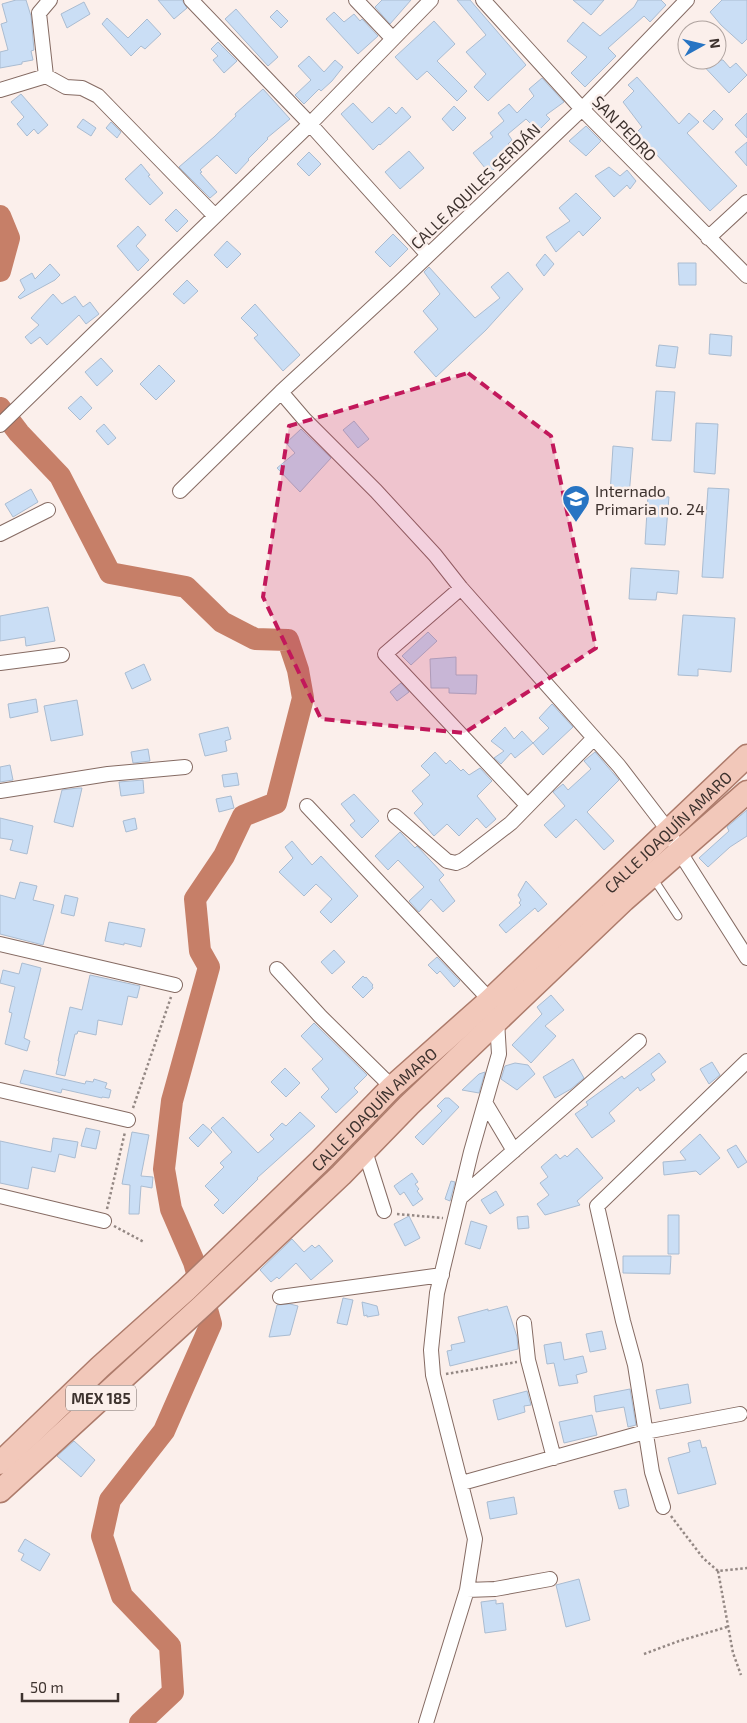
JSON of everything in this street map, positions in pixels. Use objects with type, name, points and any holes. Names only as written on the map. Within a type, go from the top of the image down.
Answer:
[{"type":"main road","name":"CALLE JOAQUÍN AMARO","points":[[0,1491],[202,1306],[365,1151],[622,876],[747,756]]},
{"type":"main road","name":"CALLE JOAQUÍN AMARO","points":[[0,1463],[100,1367],[212,1265],[320,1161],[392,1086],[494,1011],[747,792]]},
{"type":"street","points":[[46,76],[37,7],[50,0]]},
{"type":"street","points":[[191,0],[310,124],[428,255]]},
{"type":"street","points":[[356,0],[393,39]]},
{"type":"street","points":[[0,425],[310,124],[431,0]]},
{"type":"street","name":"SAN PEDRO","points":[[484,0],[582,109],[747,276]]},
{"type":"street","name":"CALLE AQUILES SERDÁN","points":[[180,491],[281,392],[582,109],[687,0]]},
{"type":"street","points":[[0,90],[46,76],[66,87],[82,88],[98,96],[214,216]]},
{"type":"street","points":[[708,238],[747,202]]},
{"type":"street","points":[[281,392],[305,420],[376,491],[428,548],[618,766],[668,830],[679,851],[747,958]]},
{"type":"street","points":[[0,534],[48,510]]},
{"type":"street","points":[[461,588],[384,654],[527,805]]},
{"type":"street","points":[[0,663],[62,655]]},
{"type":"street","points":[[395,816],[446,861],[456,863],[463,860],[511,823],[594,738]]},
{"type":"street","points":[[0,791],[108,774],[185,767]]},
{"type":"street","points":[[307,806],[494,1011],[498,1054],[486,1104],[471,1152],[437,1293],[431,1350],[433,1374],[475,1539],[467,1590],[426,1723]]},
{"type":"street","points":[[0,944],[175,985]]},
{"type":"street","points":[[277,969],[320,1016],[392,1086]]},
{"type":"street","points":[[460,1198],[639,1041]]},
{"type":"street","points":[[664,1507],[652,1472],[635,1365],[597,1206],[747,1061]]},
{"type":"street","points":[[0,1090],[128,1120]]},
{"type":"street","points":[[486,1104],[514,1151]]},
{"type":"street","points":[[365,1151],[384,1211]]},
{"type":"street","points":[[0,1196],[104,1221]]},
{"type":"street","points":[[280,1297],[442,1275]]},
{"type":"street","points":[[524,1323],[528,1360],[554,1458]]},
{"type":"street","points":[[462,1483],[645,1432],[740,1414]]},
{"type":"street","points":[[467,1590],[495,1589],[550,1579]]},
{"type":"lane","points":[[651,875],[678,916]]},
{"type":"path","points":[[384,1211],[397,1214],[455,1219]]},
{"type":"path","points":[[433,1374],[451,1374],[528,1360]]},
{"type":"path","points":[[664,1507],[703,1558],[718,1571],[727,1627],[733,1653],[741,1675]]},
{"type":"path","points":[[718,1571],[747,1568]]},
{"type":"path","points":[[644,1654],[727,1627]]},
{"type":"highlighted area","points":[[468,373],[551,436],[596,648],[464,733],[321,719],[263,597],[289,426]]},
{"type":"building","points":[[16,0],[26,0],[31,16],[34,50],[31,51],[33,60],[0,68],[0,52],[8,50],[1,24],[7,22],[2,4]]},
{"type":"building","points":[[158,0],[182,0],[187,8],[174,19]]},
{"type":"building","points":[[382,0],[411,0],[390,24],[375,7]]},
{"type":"building","points":[[457,0],[470,0],[526,65],[488,101],[474,87],[486,74],[466,52],[486,35]]},
{"type":"building","points":[[573,0],[604,0],[591,15]]},
{"type":"building","points":[[638,0],[661,0],[666,5],[650,22],[644,16],[608,48],[616,56],[585,87],[571,73],[587,57],[567,41],[583,22],[600,36],[634,7]]},
{"type":"building","points":[[722,0],[747,0],[747,39],[742,44],[727,30],[727,20],[717,20],[710,12]]},
{"type":"building","points":[[84,2],[90,14],[67,28],[61,14]]},
{"type":"building","points":[[236,9],[278,57],[268,66],[225,19]]},
{"type":"building","points":[[277,10],[288,21],[281,28],[270,17]]},
{"type":"building","points":[[334,12],[344,22],[354,14],[360,21],[362,19],[378,36],[358,54],[326,19]]},
{"type":"building","points":[[107,18],[128,38],[147,19],[161,34],[145,49],[141,46],[131,56],[102,24]]},
{"type":"building","points":[[434,21],[455,44],[437,61],[467,91],[457,101],[427,71],[417,80],[395,57]]},
{"type":"building","points":[[218,42],[237,61],[224,73],[213,60],[218,56],[211,49]]},
{"type":"building","points":[[309,56],[324,72],[335,60],[343,67],[332,81],[321,91],[319,89],[304,104],[295,95],[311,80],[298,66]]},
{"type":"building","points":[[736,63],[747,75],[729,93],[707,70],[727,70],[727,65],[730,68]]},
{"type":"building","points":[[637,77],[679,124],[689,113],[699,122],[687,133],[737,186],[710,211],[636,133],[642,127],[623,102],[634,91],[628,85]]},
{"type":"building","points":[[542,78],[564,102],[546,115],[550,119],[538,131],[526,119],[508,134],[512,140],[508,144],[513,150],[502,159],[504,161],[489,173],[473,153],[493,137],[490,133],[504,121],[498,113],[509,104],[517,113],[534,96],[529,89]]},
{"type":"building","points":[[263,89],[290,119],[267,138],[236,174],[217,155],[200,170],[202,172],[200,173],[217,192],[210,198],[179,167],[214,137],[236,116],[235,114]]},
{"type":"building","points":[[21,94],[48,125],[38,134],[34,129],[27,136],[17,124],[24,117],[11,102]]},
{"type":"building","points":[[353,103],[372,123],[389,107],[396,114],[402,107],[411,117],[373,150],[341,114]]},
{"type":"building","points":[[454,106],[466,118],[453,131],[442,119]]},
{"type":"building","points":[[714,110],[723,119],[713,130],[703,121]]},
{"type":"building","points":[[747,113],[747,138],[735,125]]},
{"type":"building","points":[[83,119],[96,128],[91,136],[77,127]]},
{"type":"building","points":[[111,122],[121,132],[117,138],[106,128]]},
{"type":"building","points":[[586,126],[601,141],[586,156],[569,141]]},
{"type":"building","points":[[747,142],[747,166],[735,152]]},
{"type":"building","points":[[409,151],[424,168],[400,189],[385,172]]},
{"type":"building","points":[[309,152],[321,164],[309,176],[297,164]]},
{"type":"building","points":[[141,164],[150,175],[148,176],[163,193],[150,205],[125,179]]},
{"type":"building","points":[[609,167],[620,176],[627,170],[636,181],[630,189],[627,185],[614,197],[595,176]]},
{"type":"building","points":[[576,193],[601,218],[583,236],[579,231],[556,252],[546,237],[570,221],[559,208]]},
{"type":"building","points":[[176,209],[188,221],[177,232],[165,220]]},
{"type":"building","points":[[138,226],[146,235],[136,246],[149,260],[138,271],[117,246]]},
{"type":"building","points":[[393,234],[408,249],[390,267],[375,252]]},
{"type":"building","points":[[227,241],[241,254],[227,268],[214,255]]},
{"type":"building","points":[[545,254],[554,264],[544,276],[536,265]]},
{"type":"building","points":[[678,263],[696,263],[696,285],[679,285]]},
{"type":"building","points":[[50,264],[60,275],[55,280],[20,299],[18,297],[25,290],[20,280],[32,273],[35,279]]},
{"type":"building","points":[[429,267],[475,318],[500,298],[491,287],[508,272],[523,289],[486,330],[436,377],[414,352],[438,329],[423,311],[440,294],[424,272]]},
{"type":"building","points":[[187,280],[198,291],[184,304],[173,294]]},
{"type":"building","points":[[53,294],[62,304],[75,296],[83,307],[90,302],[99,314],[86,324],[79,315],[47,345],[40,337],[31,344],[25,337],[39,325],[31,318]]},
{"type":"building","points":[[255,304],[300,355],[283,371],[254,338],[258,335],[241,318]]},
{"type":"building","points":[[710,334],[732,336],[731,356],[709,354]]},
{"type":"building","points":[[659,345],[678,347],[675,368],[656,366]]},
{"type":"building","points":[[101,358],[113,371],[97,386],[85,372]]},
{"type":"building","points":[[159,365],[175,381],[156,400],[140,384]]},
{"type":"building","points":[[656,391],[675,392],[671,441],[652,440]]},
{"type":"building","points":[[81,396],[92,408],[80,420],[68,408]]},
{"type":"building","points":[[354,421],[369,439],[358,448],[343,430]]},
{"type":"building","points":[[696,423],[718,424],[715,474],[694,472]]},
{"type":"building","points":[[104,424],[116,438],[108,445],[96,431]]},
{"type":"building","points":[[301,429],[331,458],[300,492],[277,468],[295,453],[286,443]]},
{"type":"building","points":[[613,446],[633,448],[629,496],[610,494]]},
{"type":"building","points":[[708,488],[729,489],[723,578],[702,577]]},
{"type":"building","points":[[31,489],[38,502],[13,517],[5,504]]},
{"type":"building","points":[[648,495],[669,497],[665,545],[645,544]]},
{"type":"building","points":[[631,568],[679,571],[677,594],[657,592],[656,600],[629,599]]},
{"type":"building","points":[[48,607],[55,641],[26,646],[25,637],[0,641],[0,616]]},
{"type":"building","points":[[683,615],[735,618],[731,672],[698,669],[698,676],[678,675]]},
{"type":"building","points":[[428,632],[437,641],[411,665],[402,656]]},
{"type":"building","points":[[456,657],[456,675],[477,675],[476,694],[449,693],[449,688],[431,688],[430,659]]},
{"type":"building","points":[[144,664],[151,680],[132,689],[125,673]]},
{"type":"building","points":[[401,683],[409,692],[397,701],[390,692]]},
{"type":"building","points":[[36,699],[38,712],[10,718],[8,704]]},
{"type":"building","points":[[77,700],[83,735],[51,741],[44,706]]},
{"type":"building","points":[[552,704],[573,727],[543,755],[533,743],[549,728],[539,718]]},
{"type":"building","points":[[228,727],[231,739],[225,741],[227,751],[205,756],[199,734]]},
{"type":"building","points":[[505,727],[514,739],[522,731],[533,743],[515,758],[511,753],[501,764],[494,758],[504,751],[491,741]]},
{"type":"building","points":[[148,749],[150,761],[133,763],[131,752]]},
{"type":"building","points":[[435,752],[446,764],[450,760],[461,771],[463,769],[469,775],[480,768],[492,781],[477,796],[496,819],[486,828],[477,818],[459,836],[447,824],[434,836],[414,813],[423,804],[412,791],[430,775],[421,766]]},
{"type":"building","points":[[595,752],[619,780],[587,812],[614,841],[604,850],[576,819],[556,838],[544,825],[565,806],[553,792],[563,784],[568,790],[591,769],[584,761]]},
{"type":"building","points":[[10,765],[13,780],[0,782],[0,767]]},
{"type":"building","points":[[237,773],[239,785],[224,787],[222,775]]},
{"type":"building","points":[[143,780],[144,793],[121,796],[119,782]]},
{"type":"building","points":[[82,788],[73,827],[54,822],[62,790]]},
{"type":"building","points":[[354,794],[379,821],[362,838],[350,825],[355,821],[341,804]]},
{"type":"building","points":[[231,796],[234,808],[219,812],[216,799]]},
{"type":"building","points":[[747,810],[747,836],[730,847],[708,867],[699,858],[729,831],[727,827]]},
{"type":"building","points":[[0,818],[33,826],[27,854],[10,850],[13,840],[0,838]]},
{"type":"building","points":[[135,818],[137,829],[126,832],[123,821]]},
{"type":"building","points":[[400,832],[415,848],[417,846],[444,875],[439,880],[455,901],[443,912],[431,899],[419,912],[409,901],[424,887],[398,860],[388,870],[375,856]]},
{"type":"building","points":[[292,841],[312,865],[321,856],[358,896],[331,923],[320,912],[332,899],[316,884],[304,896],[279,872],[293,858],[285,847]]},
{"type":"building","points":[[526,881],[547,904],[538,912],[535,908],[506,933],[499,925],[521,905],[518,895]]},
{"type":"building","points":[[20,882],[37,886],[33,900],[54,905],[43,945],[0,934],[0,895],[15,899]]},
{"type":"building","points":[[65,895],[78,898],[74,916],[61,913]]},
{"type":"building","points":[[109,922],[145,929],[141,947],[105,941]]},
{"type":"building","points":[[334,950],[345,962],[332,974],[321,962]]},
{"type":"building","points":[[437,957],[460,981],[454,987],[440,971],[437,974],[428,965]]},
{"type":"building","points":[[22,963],[41,968],[24,1038],[30,1041],[27,1051],[5,1044],[12,1013],[9,1012],[15,987],[0,983],[3,970],[19,974]]},
{"type":"building","points":[[90,975],[140,986],[137,998],[128,996],[122,1025],[98,1020],[96,1035],[78,1031],[75,1034],[65,1076],[56,1074],[70,1007],[82,1010]]},
{"type":"building","points":[[363,976],[373,985],[373,988],[363,998],[352,987]]},
{"type":"building","points":[[551,995],[564,1010],[545,1026],[556,1036],[531,1063],[512,1045],[542,1014],[537,1007]]},
{"type":"building","points":[[314,1023],[367,1075],[354,1088],[358,1092],[336,1113],[321,1097],[329,1089],[312,1069],[323,1059],[301,1036]]},
{"type":"building","points":[[659,1053],[666,1062],[651,1074],[655,1080],[640,1091],[638,1087],[609,1113],[615,1121],[592,1138],[575,1114],[588,1105],[586,1102],[622,1076],[624,1079]]},
{"type":"building","points":[[573,1059],[584,1078],[571,1089],[555,1098],[543,1077]]},
{"type":"building","points":[[712,1062],[720,1075],[709,1084],[700,1069]]},
{"type":"building","points":[[515,1063],[528,1065],[535,1074],[517,1090],[501,1079],[505,1066]]},
{"type":"building","points":[[285,1068],[300,1083],[286,1097],[271,1082]]},
{"type":"building","points":[[24,1070],[85,1084],[86,1081],[93,1082],[94,1079],[107,1083],[105,1088],[111,1090],[109,1098],[62,1089],[61,1093],[20,1083]]},
{"type":"building","points":[[485,1072],[479,1093],[462,1090],[479,1074]]},
{"type":"building","points":[[445,1098],[449,1098],[459,1107],[423,1145],[415,1137],[442,1111],[437,1106]]},
{"type":"building","points":[[300,1112],[315,1126],[257,1178],[223,1214],[214,1205],[219,1200],[205,1186],[224,1167],[220,1163],[232,1152],[211,1128],[223,1117],[258,1153],[274,1139],[270,1135],[282,1123],[286,1126]]},
{"type":"building","points":[[203,1124],[212,1132],[198,1147],[189,1138]]},
{"type":"building","points":[[86,1128],[100,1131],[96,1149],[81,1146]]},
{"type":"building","points":[[132,1132],[149,1135],[141,1176],[153,1177],[152,1188],[141,1186],[139,1214],[129,1214],[130,1185],[122,1184]]},
{"type":"building","points":[[700,1134],[720,1158],[700,1175],[696,1171],[664,1175],[663,1162],[686,1160],[680,1152]]},
{"type":"building","points":[[53,1138],[78,1142],[75,1158],[59,1154],[55,1172],[32,1167],[28,1189],[0,1183],[0,1141],[51,1152]]},
{"type":"building","points":[[736,1145],[747,1162],[738,1168],[727,1150]]},
{"type":"building","points":[[577,1148],[603,1178],[577,1201],[580,1205],[545,1215],[537,1204],[549,1195],[540,1183],[548,1177],[541,1167],[556,1154],[560,1159],[565,1155],[567,1157]]},
{"type":"building","points":[[412,1173],[418,1182],[415,1184],[419,1189],[417,1191],[423,1199],[413,1206],[404,1192],[400,1195],[394,1186]]},
{"type":"building","points":[[451,1181],[455,1182],[450,1201],[445,1199]]},
{"type":"building","points":[[496,1191],[504,1205],[490,1214],[481,1200]]},
{"type":"building","points":[[668,1215],[679,1215],[679,1254],[668,1254]]},
{"type":"building","points":[[409,1216],[420,1238],[405,1246],[394,1224]]},
{"type":"building","points":[[528,1216],[529,1228],[518,1229],[517,1217]]},
{"type":"building","points":[[471,1221],[487,1226],[480,1249],[465,1244]]},
{"type":"building","points":[[292,1239],[304,1252],[312,1245],[315,1248],[319,1245],[333,1261],[311,1280],[296,1263],[279,1279],[277,1277],[271,1282],[260,1270]]},
{"type":"building","points":[[623,1256],[671,1256],[670,1274],[623,1273]]},
{"type":"building","points":[[343,1298],[353,1300],[347,1325],[337,1323]]},
{"type":"building","points":[[362,1302],[377,1306],[379,1315],[364,1316]]},
{"type":"building","points":[[290,1304],[298,1306],[290,1335],[269,1337],[277,1305]]},
{"type":"building","points":[[507,1306],[517,1337],[518,1349],[450,1366],[447,1351],[452,1350],[451,1345],[465,1342],[458,1317]]},
{"type":"building","points":[[602,1331],[606,1349],[590,1352],[586,1334]]},
{"type":"building","points":[[561,1342],[564,1360],[583,1356],[587,1372],[576,1375],[578,1383],[559,1386],[554,1363],[547,1364],[544,1345]]},
{"type":"building","points":[[688,1384],[691,1403],[660,1409],[656,1390]]},
{"type":"building","points":[[630,1389],[636,1425],[628,1427],[624,1407],[596,1412],[594,1396]]},
{"type":"building","points":[[527,1391],[531,1405],[524,1406],[525,1412],[498,1420],[493,1400]]},
{"type":"building","points":[[592,1415],[597,1435],[564,1443],[559,1422]]},
{"type":"building","points":[[700,1440],[702,1448],[706,1447],[716,1484],[678,1494],[668,1458],[690,1452],[688,1443]]},
{"type":"building","points":[[74,1441],[95,1460],[81,1477],[57,1456]]},
{"type":"building","points":[[626,1489],[629,1506],[619,1509],[614,1491]]},
{"type":"building","points":[[514,1497],[517,1514],[490,1519],[487,1502]]},
{"type":"building","points":[[25,1539],[50,1554],[40,1571],[21,1560],[24,1554],[18,1551]]},
{"type":"building","points":[[579,1579],[590,1620],[566,1627],[556,1585]]},
{"type":"building","points":[[496,1600],[496,1604],[503,1603],[506,1630],[485,1633],[481,1602]]},
{"type":"waterway","points":[[0,216],[9,238],[0,271]]},
{"type":"waterway","points":[[0,408],[19,433],[60,476],[110,573],[186,587],[222,622],[255,639],[288,640],[298,670],[303,698],[276,803],[243,816],[224,856],[195,899],[200,951],[209,967],[172,1101],[164,1169],[171,1209],[194,1262],[211,1324],[164,1431],[110,1500],[102,1536],[122,1596],[170,1646],[173,1692],[140,1723]]},
{"type":"place","name":"Internado Primaria no. 24","points":[[576,523]]}]
